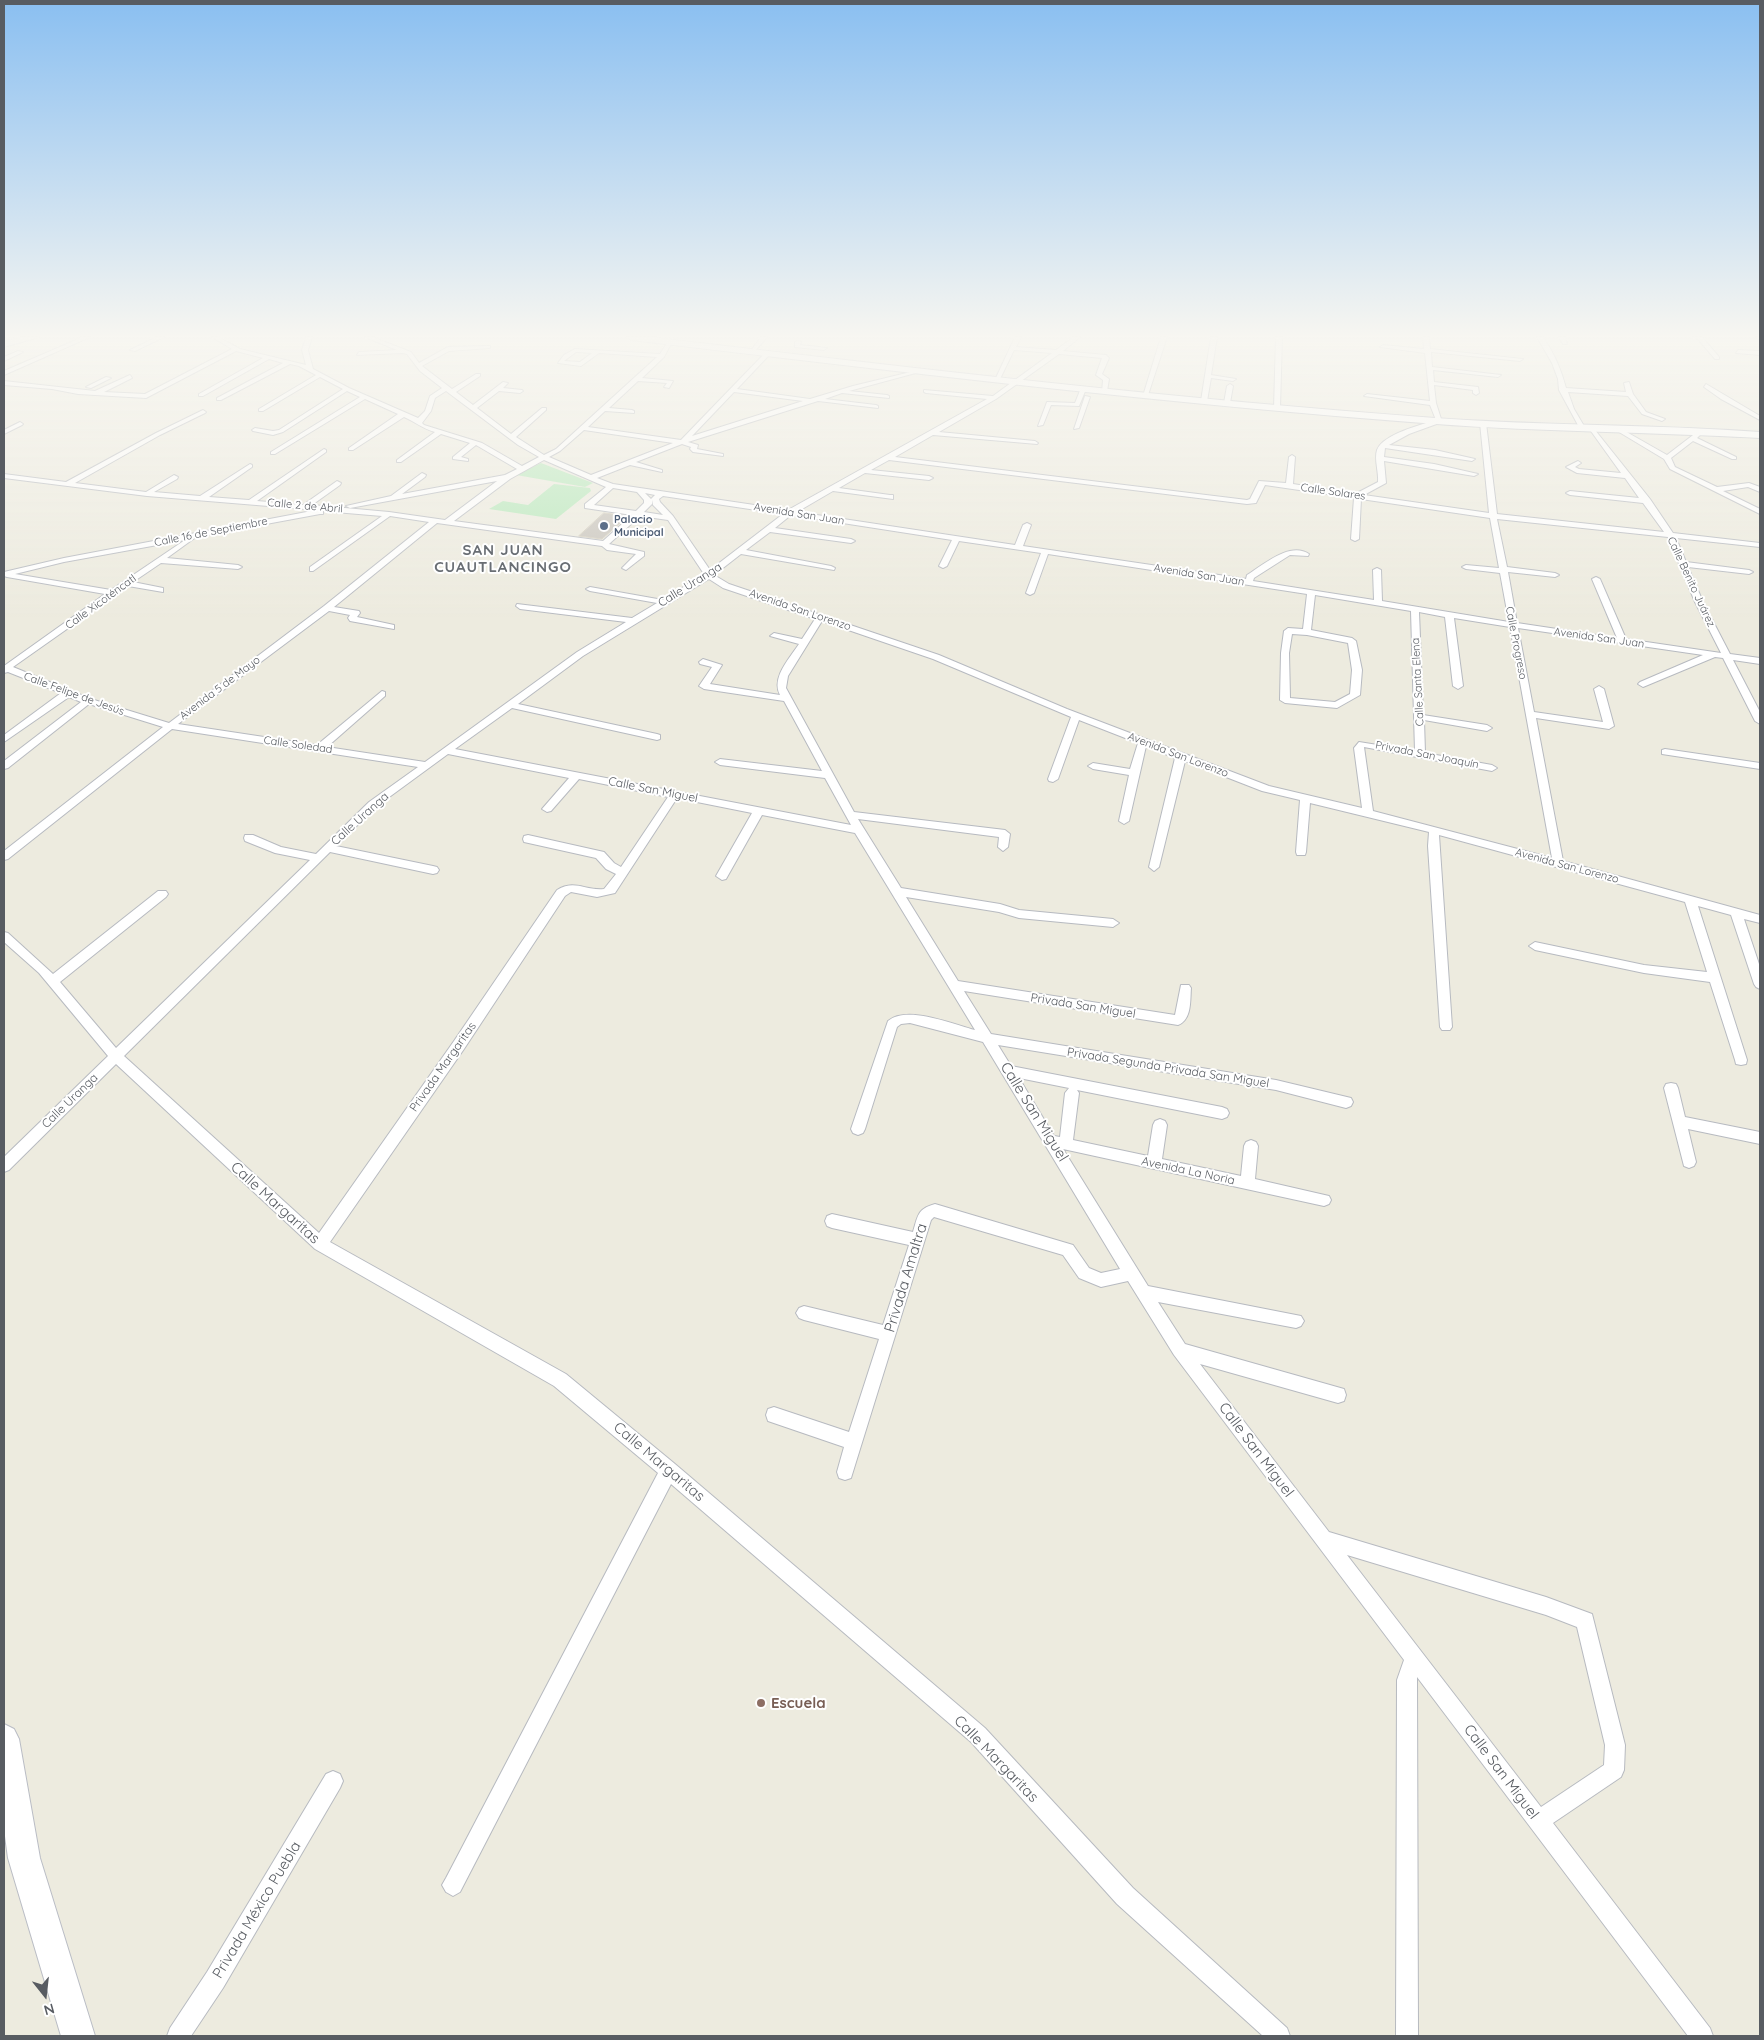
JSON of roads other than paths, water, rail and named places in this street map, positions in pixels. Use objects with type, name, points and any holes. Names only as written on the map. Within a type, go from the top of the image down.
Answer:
[{"type":"street","points":[[69,483],[162,432]]},
{"type":"street","points":[[273,454],[308,432]]},
{"type":"street","points":[[351,449],[376,432]]},
{"type":"street","points":[[399,461],[440,432]]},
{"type":"street","points":[[441,432],[475,442],[522,469]]},
{"type":"street","name":"Avenida San Juan","points":[[506,432],[544,458],[611,486],[638,491],[1249,582],[1512,625],[1760,661]]},
{"type":"street","points":[[512,437],[517,432]]},
{"type":"street","points":[[447,522],[507,477],[558,450],[578,432]]},
{"type":"street","points":[[615,432],[682,441],[696,446],[693,449],[695,451],[720,455]]},
{"type":"street","points":[[682,441],[691,432]]},
{"type":"street","points":[[590,478],[682,441],[711,432]]},
{"type":"street","points":[[1355,539],[1358,495],[1382,483],[1383,470],[1380,452],[1384,446],[1399,436],[1409,432]]},
{"type":"street","name":"Calle Progreso","points":[[1484,432],[1493,516],[1558,863]]},
{"type":"street","name":"Calle Benito Juárez","points":[[1591,432],[1628,476],[1671,536],[1700,602],[1727,656],[1757,709],[1760,721]]},
{"type":"street","points":[[1623,432],[1667,458],[1672,468],[1760,512]]},
{"type":"street","points":[[1667,458],[1700,432]]},
{"type":"street","points":[[1728,432],[1760,435]]},
{"type":"street","points":[[934,433],[1035,443]]},
{"type":"street","name":"Calle Uranga","points":[[4,1166],[373,804],[580,654],[709,574],[789,513],[934,433]]},
{"type":"street","points":[[1693,438],[1734,458]]},
{"type":"street","points":[[466,460],[455,458],[475,442]]},
{"type":"street","points":[[1384,446],[1435,452],[1446,456],[1472,460]]},
{"type":"street","points":[[250,502],[324,451]]},
{"type":"street","points":[[1289,486],[1292,457]]},
{"type":"street","name":"Calle Solares","points":[[889,458],[1247,502],[1253,501],[1262,483],[1358,495],[1493,516],[1760,545]]},
{"type":"street","points":[[1380,459],[1434,466],[1446,470],[1474,474]]},
{"type":"street","points":[[628,462],[660,471]]},
{"type":"street","points":[[1578,463],[1569,466],[1577,471],[1628,476]]},
{"type":"street","points":[[201,498],[250,466]]},
{"type":"street","points":[[864,471],[929,478]]},
{"type":"street","points":[[393,498],[422,474]]},
{"type":"street","name":"Calle 2 de Abril","points":[[4,476],[147,494],[389,514],[605,544],[607,548],[640,552],[641,554],[626,568]]},
{"type":"street","points":[[147,494],[174,477]]},
{"type":"street","name":"Calle 16 de Septiembre","points":[[5,573],[199,534],[507,477]]},
{"type":"street","points":[[306,506],[337,483]]},
{"type":"street","points":[[1714,490],[1749,485],[1760,490]]},
{"type":"street","points":[[611,486],[588,506],[670,518]]},
{"type":"street","points":[[832,489],[890,497]]},
{"type":"street","points":[[605,544],[648,504],[648,499],[638,491]]},
{"type":"street","points":[[1570,493],[1646,501]]},
{"type":"street","name":"Avenida San Lorenzo","points":[[661,494],[655,500],[670,518],[709,574],[716,581],[726,586],[936,657],[1076,716],[1266,789],[1434,830],[1760,919]]},
{"type":"street","points":[[313,569],[389,514]]},
{"type":"street","name":"Avenida 5 de Mayo","points":[[4,856],[170,726],[327,608],[436,521]]},
{"type":"street","points":[[1018,548],[1027,524]]},
{"type":"street","points":[[768,529],[851,541]]},
{"type":"street","name":"Calle Xicoténcatl","points":[[5,669],[159,560],[199,534]]},
{"type":"street","points":[[943,566],[957,538]]},
{"type":"street","points":[[740,551],[832,568]]},
{"type":"street","points":[[1030,592],[1045,552]]},
{"type":"street","points":[[1249,582],[1250,577],[1288,553],[1305,554]]},
{"type":"street","points":[[159,560],[238,568]]},
{"type":"street","points":[[1684,564],[1749,572]]},
{"type":"street","points":[[1466,567],[1555,575]]},
{"type":"street","points":[[1377,570],[1378,603]]},
{"type":"street","points":[[5,573],[113,593]]},
{"type":"street","points":[[1596,579],[1623,641]]},
{"type":"street","points":[[127,583],[160,590]]},
{"type":"street","points":[[590,589],[663,602]]},
{"type":"street","points":[[1307,632],[1311,592]]},
{"type":"street","points":[[520,606],[634,621]]},
{"type":"street","points":[[327,608],[356,612],[353,619],[391,627]]},
{"type":"street","name":"Calle Santa Elena","points":[[1415,610],[1420,754]]},
{"type":"street","points":[[1449,615],[1458,686]]},
{"type":"street","name":"Calle San Miguel","points":[[820,617],[783,676],[781,688],[859,830],[1008,1070],[1059,1143],[1143,1292],[1180,1350],[1702,2036]]},
{"type":"street","points":[[1288,632],[1307,632],[1352,641],[1356,670],[1355,695],[1338,705],[1285,700],[1285,653],[1288,632]]},
{"type":"street","points":[[774,636],[803,642]]},
{"type":"street","points":[[1643,684],[1714,654]]},
{"type":"street","points":[[703,662],[718,665],[704,686],[788,699]]},
{"type":"street","name":"Calle Felipe de Jesús","points":[[5,669],[88,701],[170,726]]},
{"type":"street","points":[[1529,714],[1609,726],[1599,689]]},
{"type":"street","points":[[4,739],[68,693]]},
{"type":"street","points":[[320,748],[382,694]]},
{"type":"street","points":[[4,766],[88,701]]},
{"type":"street","points":[[511,705],[656,737]]},
{"type":"street","points":[[1052,779],[1076,716]]},
{"type":"street","points":[[1420,717],[1487,728]]},
{"type":"street","name":"Calle Soledad","points":[[170,726],[426,765]]},
{"type":"street","points":[[1124,821],[1143,741]]},
{"type":"street","name":"Privada San Joaquín","points":[[1368,813],[1359,748],[1362,744],[1492,768]]},
{"type":"street","name":"Calle San Miguel","points":[[447,751],[859,830]]},
{"type":"street","points":[[1664,752],[1760,766]]},
{"type":"street","points":[[1154,867],[1181,755]]},
{"type":"street","points":[[720,762],[829,775]]},
{"type":"street","points":[[1093,766],[1134,773]]},
{"type":"street","points":[[548,809],[577,775]]},
{"type":"street","points":[[528,839],[600,855],[610,866],[622,872],[674,795]]},
{"type":"street","points":[[1301,852],[1306,799]]},
{"type":"street","points":[[722,876],[759,810]]},
{"type":"street","points":[[852,815],[1005,834],[1003,847]]},
{"type":"street","points":[[1434,830],[1433,846],[1446,1027]]},
{"type":"street","points":[[249,838],[279,850],[318,858]]},
{"type":"street","points":[[328,848],[433,870]]},
{"type":"street","name":"Privada Margaritas","points":[[320,1244],[565,889],[608,893],[622,872]]},
{"type":"street","points":[[898,892],[1000,908],[1019,914],[1113,923]]},
{"type":"street","points":[[53,981],[162,894]]},
{"type":"street","points":[[1690,899],[1741,1060]]},
{"type":"street","points":[[1736,913],[1760,984]]},
{"type":"street","name":"Calle Margaritas","points":[[4,936],[43,970],[116,1056],[320,1244],[560,1380],[669,1470],[978,1735],[1125,1896],[1278,2036]]},
{"type":"street","points":[[1536,946],[1644,969],[1716,978]]},
{"type":"street","name":"Privada San Miguel","points":[[956,985],[1178,1020],[1182,1015],[1185,988]]},
{"type":"street","points":[[858,1128],[892,1024],[898,1019],[910,1018],[990,1039]]},
{"type":"street","name":"Privada Segunda Privada San Miguel","points":[[990,1039],[1276,1085],[1346,1102]]},
{"type":"street","points":[[1008,1070],[1222,1113]]},
{"type":"street","points":[[1671,1088],[1689,1162]]},
{"type":"street","points":[[1059,1143],[1072,1093]]},
{"type":"street","points":[[1679,1122],[1760,1138]]},
{"type":"street","points":[[1154,1164],[1160,1125]]},
{"type":"street","name":"Avenida La Noria","points":[[1059,1143],[1324,1200]]},
{"type":"street","points":[[1247,1183],[1251,1146]]},
{"type":"street","name":"Privada Amaltra","points":[[845,1472],[925,1216],[929,1212],[935,1210],[1068,1250],[1084,1273],[1101,1280],[1132,1273]]},
{"type":"street","points":[[832,1222],[918,1240]]},
{"type":"street","points":[[1143,1292],[1296,1321]]},
{"type":"street","points":[[804,1313],[888,1334]]},
{"type":"street","points":[[1180,1350],[1338,1394]]},
{"type":"street","points":[[774,1415],[855,1442]]},
{"type":"street","points":[[453,1884],[669,1470]]},
{"type":"street","points":[[1324,1539],[1546,1606],[1585,1621],[1615,1744],[1614,1770],[1538,1821]]},
{"type":"street","points":[[1407,2036],[1407,1680],[1414,1658]]},
{"type":"street","points":[[4,1739],[24,1858],[78,2036]]},
{"type":"street","name":"Privada México Puebla","points":[[178,2036],[215,1980],[333,1782]]},
{"type":"place","name":"Palacio Municipal","points":[[604,526]]},
{"type":"place","name":"Escuela","points":[[761,1703]]},
{"type":"district","name":"SAN JUAN CUAUTLANCINGO","points":[[503,558]]}]
